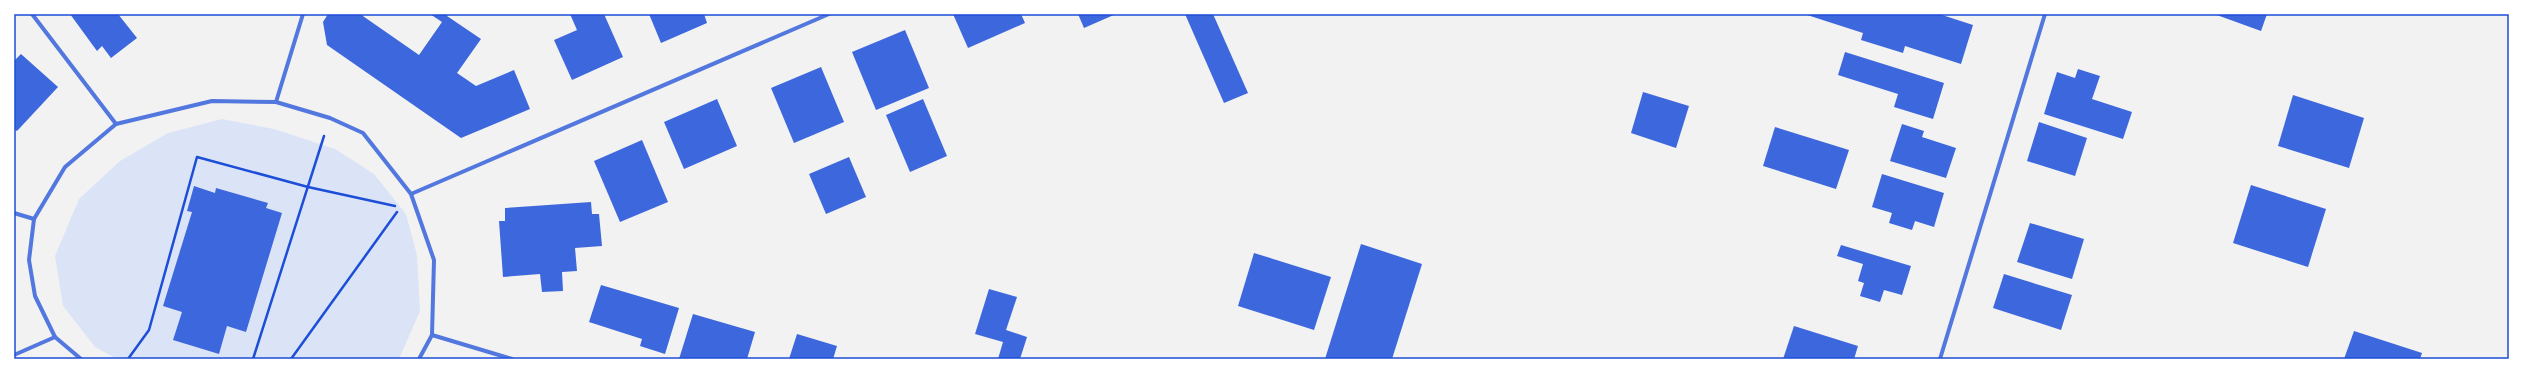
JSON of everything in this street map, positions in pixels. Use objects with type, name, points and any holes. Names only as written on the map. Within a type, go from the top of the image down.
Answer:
[{"type":"street","points":[[32,14],[116,124]]},
{"type":"street","points":[[276,102],[303,14]]},
{"type":"street","points":[[411,194],[829,14]]},
{"type":"street","points":[[1940,359],[2045,14]]},
{"type":"street","points":[[81,359],[55,337],[34,289],[29,260],[34,219],[64,167],[116,124],[212,101],[276,102],[330,118],[363,133],[411,194],[434,260],[432,335],[419,359]]},
{"type":"street","points":[[14,213],[34,219]]},
{"type":"street","points":[[432,335],[512,359]]},
{"type":"street","points":[[14,355],[55,337]]},
{"type":"path","points":[[253,359],[330,118]]},
{"type":"path","points":[[128,359],[149,330],[197,157],[308,188],[401,207],[291,359]]},
{"type":"shaded area","points":[[222,119],[274,129],[335,149],[374,174],[406,214],[417,255],[420,311],[399,359],[117,359],[95,347],[63,306],[55,256],[79,199],[120,161],[168,133]]},
{"type":"building","points":[[70,14],[118,14],[137,38],[111,58],[102,46],[97,51]]},
{"type":"building","points":[[328,14],[360,14],[419,55],[442,22],[430,14],[448,14],[447,16],[481,39],[457,73],[476,86],[514,70],[530,109],[461,138],[327,45],[323,22]]},
{"type":"building","points":[[570,14],[604,14],[623,57],[572,80],[554,40],[577,30]]},
{"type":"building","points":[[649,14],[704,14],[707,23],[661,43]]},
{"type":"building","points":[[953,14],[1021,14],[1025,23],[968,48]]},
{"type":"building","points":[[1078,14],[1116,14],[1084,28]]},
{"type":"building","points":[[1185,14],[1213,14],[1248,93],[1224,103]]},
{"type":"building","points":[[1804,14],[1939,14],[1973,25],[1961,64],[1905,46],[1903,53],[1861,40],[1863,33]]},
{"type":"building","points":[[2214,14],[2267,14],[2261,31]]},
{"type":"building","points":[[905,30],[929,88],[876,110],[852,52]]},
{"type":"building","points":[[1845,52],[1944,83],[1933,119],[1894,107],[1898,94],[1838,75]]},
{"type":"building","points":[[21,54],[58,87],[17,131],[14,129],[14,61]]},
{"type":"building","points":[[821,67],[844,122],[794,143],[771,88]]},
{"type":"building","points":[[2078,69],[2100,76],[2092,99],[2132,112],[2123,139],[2044,114],[2057,72],[2075,78]]},
{"type":"building","points":[[1643,92],[1689,106],[1676,148],[1631,133]]},
{"type":"building","points":[[2293,95],[2364,118],[2349,168],[2278,146]]},
{"type":"building","points":[[717,99],[737,146],[684,169],[664,122]]},
{"type":"building","points":[[923,99],[947,156],[910,172],[886,115]]},
{"type":"building","points":[[2039,122],[2087,138],[2075,176],[2027,161]]},
{"type":"building","points":[[1902,124],[1924,131],[1922,137],[1956,148],[1946,178],[1890,161]]},
{"type":"building","points":[[1775,127],[1849,150],[1836,189],[1763,166]]},
{"type":"building","points":[[642,140],[668,202],[620,222],[594,161]]},
{"type":"building","points":[[849,157],[866,197],[826,214],[809,174]]},
{"type":"building","points":[[1882,174],[1944,193],[1934,227],[1915,221],[1912,230],[1889,223],[1892,213],[1872,207]]},
{"type":"building","points":[[2251,185],[2326,209],[2308,267],[2233,243]]},
{"type":"building","points":[[194,186],[215,193],[216,188],[268,203],[266,208],[282,213],[246,332],[227,326],[219,354],[173,340],[182,312],[163,306],[192,212],[187,211]]},
{"type":"building","points":[[591,202],[592,214],[599,214],[602,246],[575,248],[577,271],[562,272],[563,291],[542,292],[540,274],[503,277],[499,221],[505,221],[505,208]]},
{"type":"building","points":[[2030,223],[2084,239],[2072,279],[2017,262]]},
{"type":"building","points":[[1361,244],[1422,264],[1392,359],[1325,359]]},
{"type":"building","points":[[1841,245],[1911,266],[1902,295],[1884,290],[1880,302],[1860,296],[1864,283],[1858,281],[1863,264],[1837,256]]},
{"type":"building","points":[[1254,253],[1331,277],[1314,330],[1238,306]]},
{"type":"building","points":[[2004,274],[2072,295],[2061,330],[1993,308]]},
{"type":"building","points":[[601,285],[679,308],[665,354],[640,346],[642,339],[589,322]]},
{"type":"building","points":[[989,289],[1017,297],[1006,330],[1027,337],[1020,359],[998,359],[1003,342],[975,334]]},
{"type":"building","points":[[693,314],[755,332],[747,359],[679,359]]},
{"type":"building","points":[[1794,326],[1858,346],[1854,359],[1783,359]]},
{"type":"building","points":[[2354,331],[2422,353],[2420,359],[2344,359]]},
{"type":"building","points":[[797,334],[837,346],[833,359],[789,359]]}]
